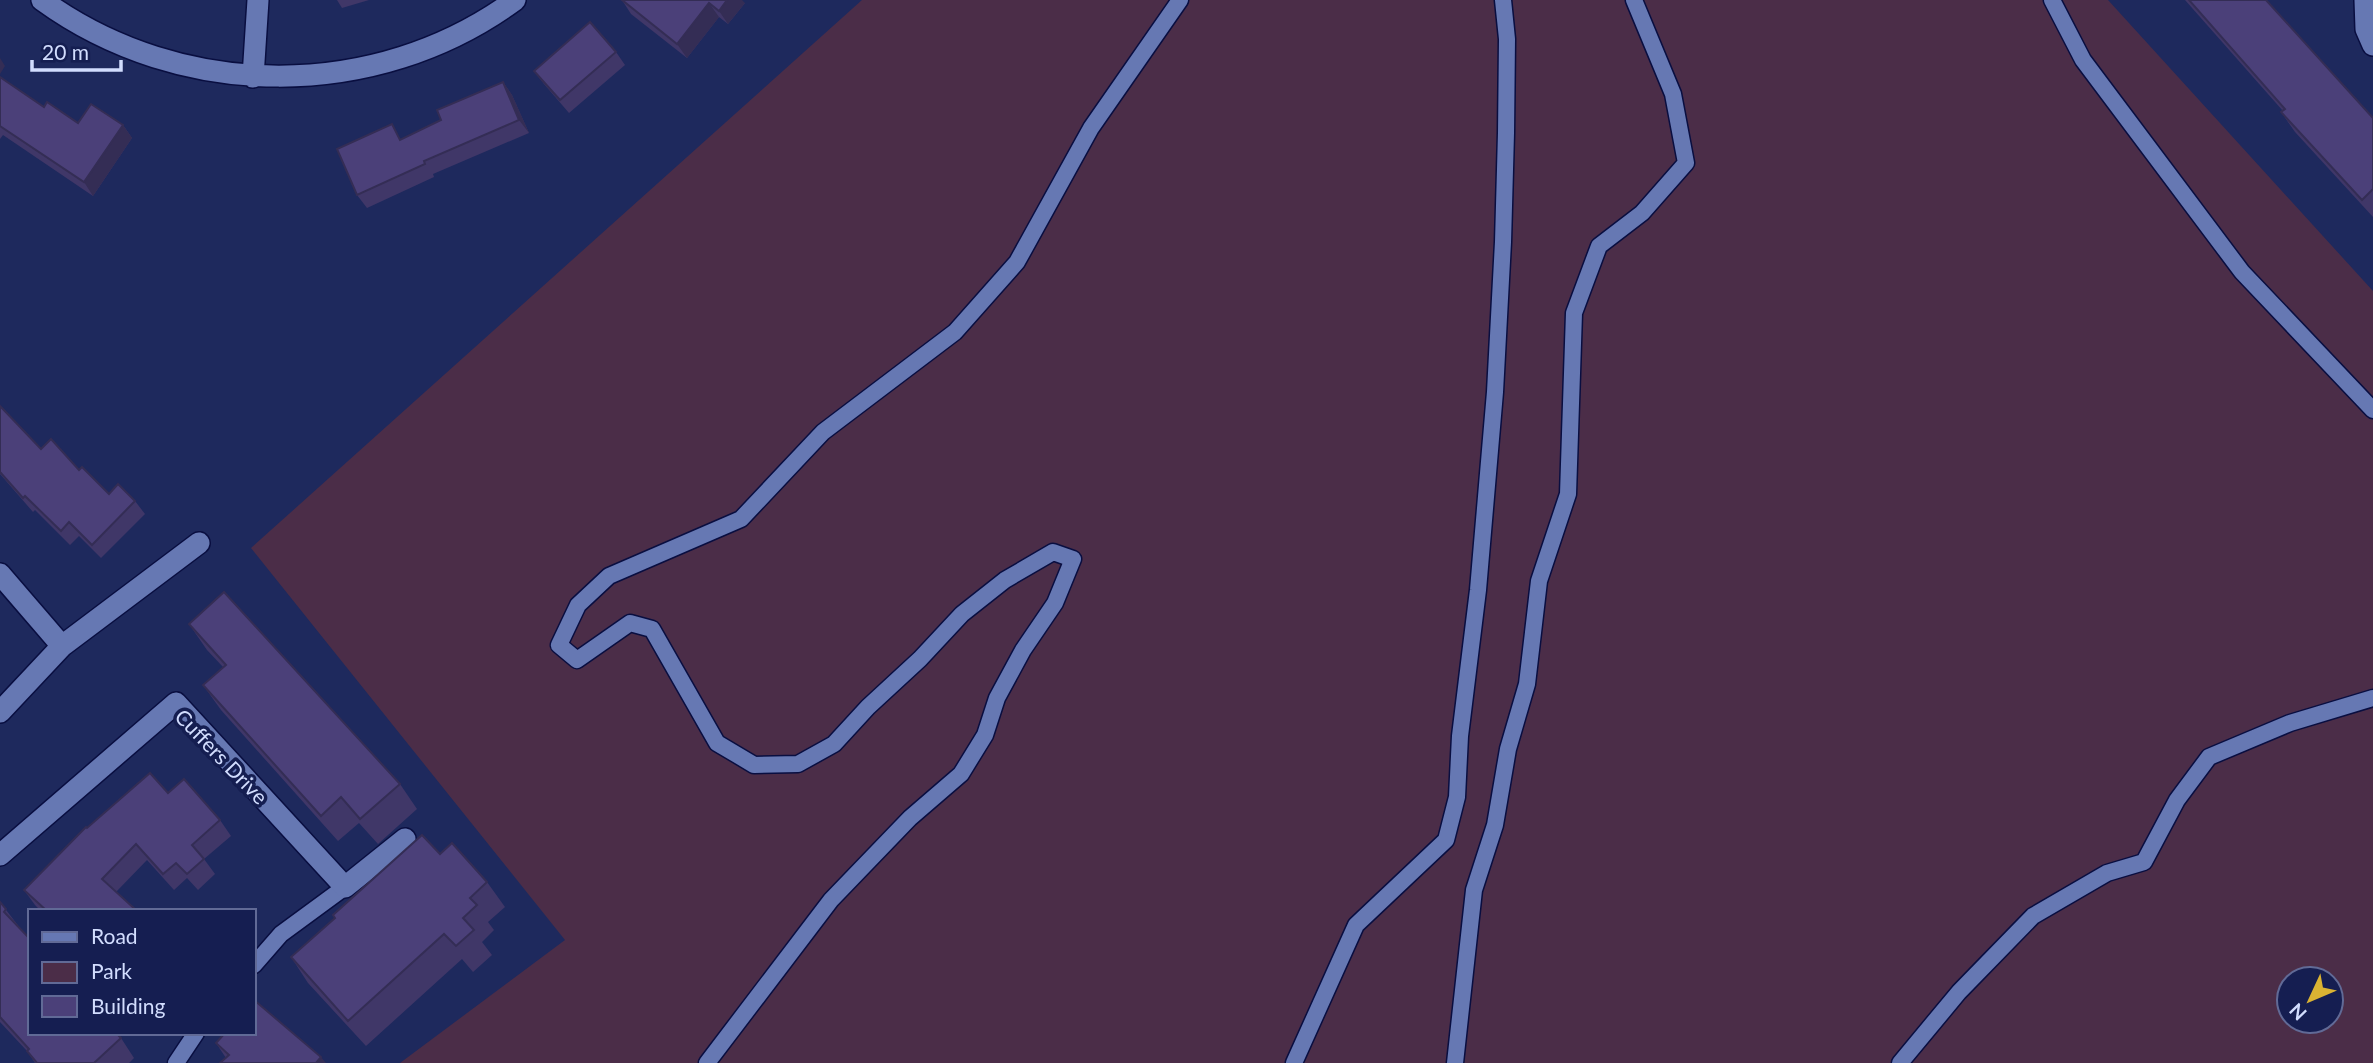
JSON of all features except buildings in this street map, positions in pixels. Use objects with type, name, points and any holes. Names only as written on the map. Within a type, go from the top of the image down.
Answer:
[{"type":"street","points":[[42,0],[90,31],[131,49],[188,68],[253,77],[287,78],[345,71],[415,54],[466,31],[515,0]]},
{"type":"street","points":[[253,77],[258,0]]},
{"type":"street","points":[[2365,0],[2366,29],[2373,45]]},
{"type":"street","points":[[0,712],[62,646],[199,543]]},
{"type":"street","points":[[0,574],[62,646]]},
{"type":"street","name":"Cuffers Drive","points":[[0,855],[176,704],[345,887]]},
{"type":"street","points":[[345,887],[405,839]]},
{"type":"lane","points":[[708,1063],[831,900],[910,818],[961,774],[985,735],[997,698],[1023,650],[1055,603],[1073,559],[1053,552],[1005,580],[962,614],[834,744],[798,764],[754,765],[717,743],[652,629],[629,623],[577,660],[559,645],[578,605],[609,576],[741,519],[823,432],[955,332],[1017,262],[1091,128],[1180,0]]},
{"type":"lane","points":[[1294,1063],[1356,925],[1446,840],[1457,797],[1460,736],[1478,590],[1496,378],[1506,133],[1507,39],[1503,0]]},
{"type":"lane","points":[[1455,1063],[1474,890],[1495,825],[1508,749],[1527,684],[1539,581],[1568,494],[1574,313],[1600,247],[1642,213],[1686,163],[1673,94],[1634,0]]},
{"type":"lane","points":[[2052,0],[2083,60],[2242,272],[2373,410]]},
{"type":"lane","points":[[1900,1063],[1959,992],[2033,916],[2107,873],[2144,862],[2177,800],[2209,757],[2290,723],[2373,698]]},
{"type":"lane","points":[[256,963],[281,934],[345,887]]},
{"type":"lane","points":[[176,1063],[195,1035]]},
{"type":"green space","points":[[862,0],[2108,0],[2373,291],[2373,1063],[400,1063],[565,940],[251,548]]}]
